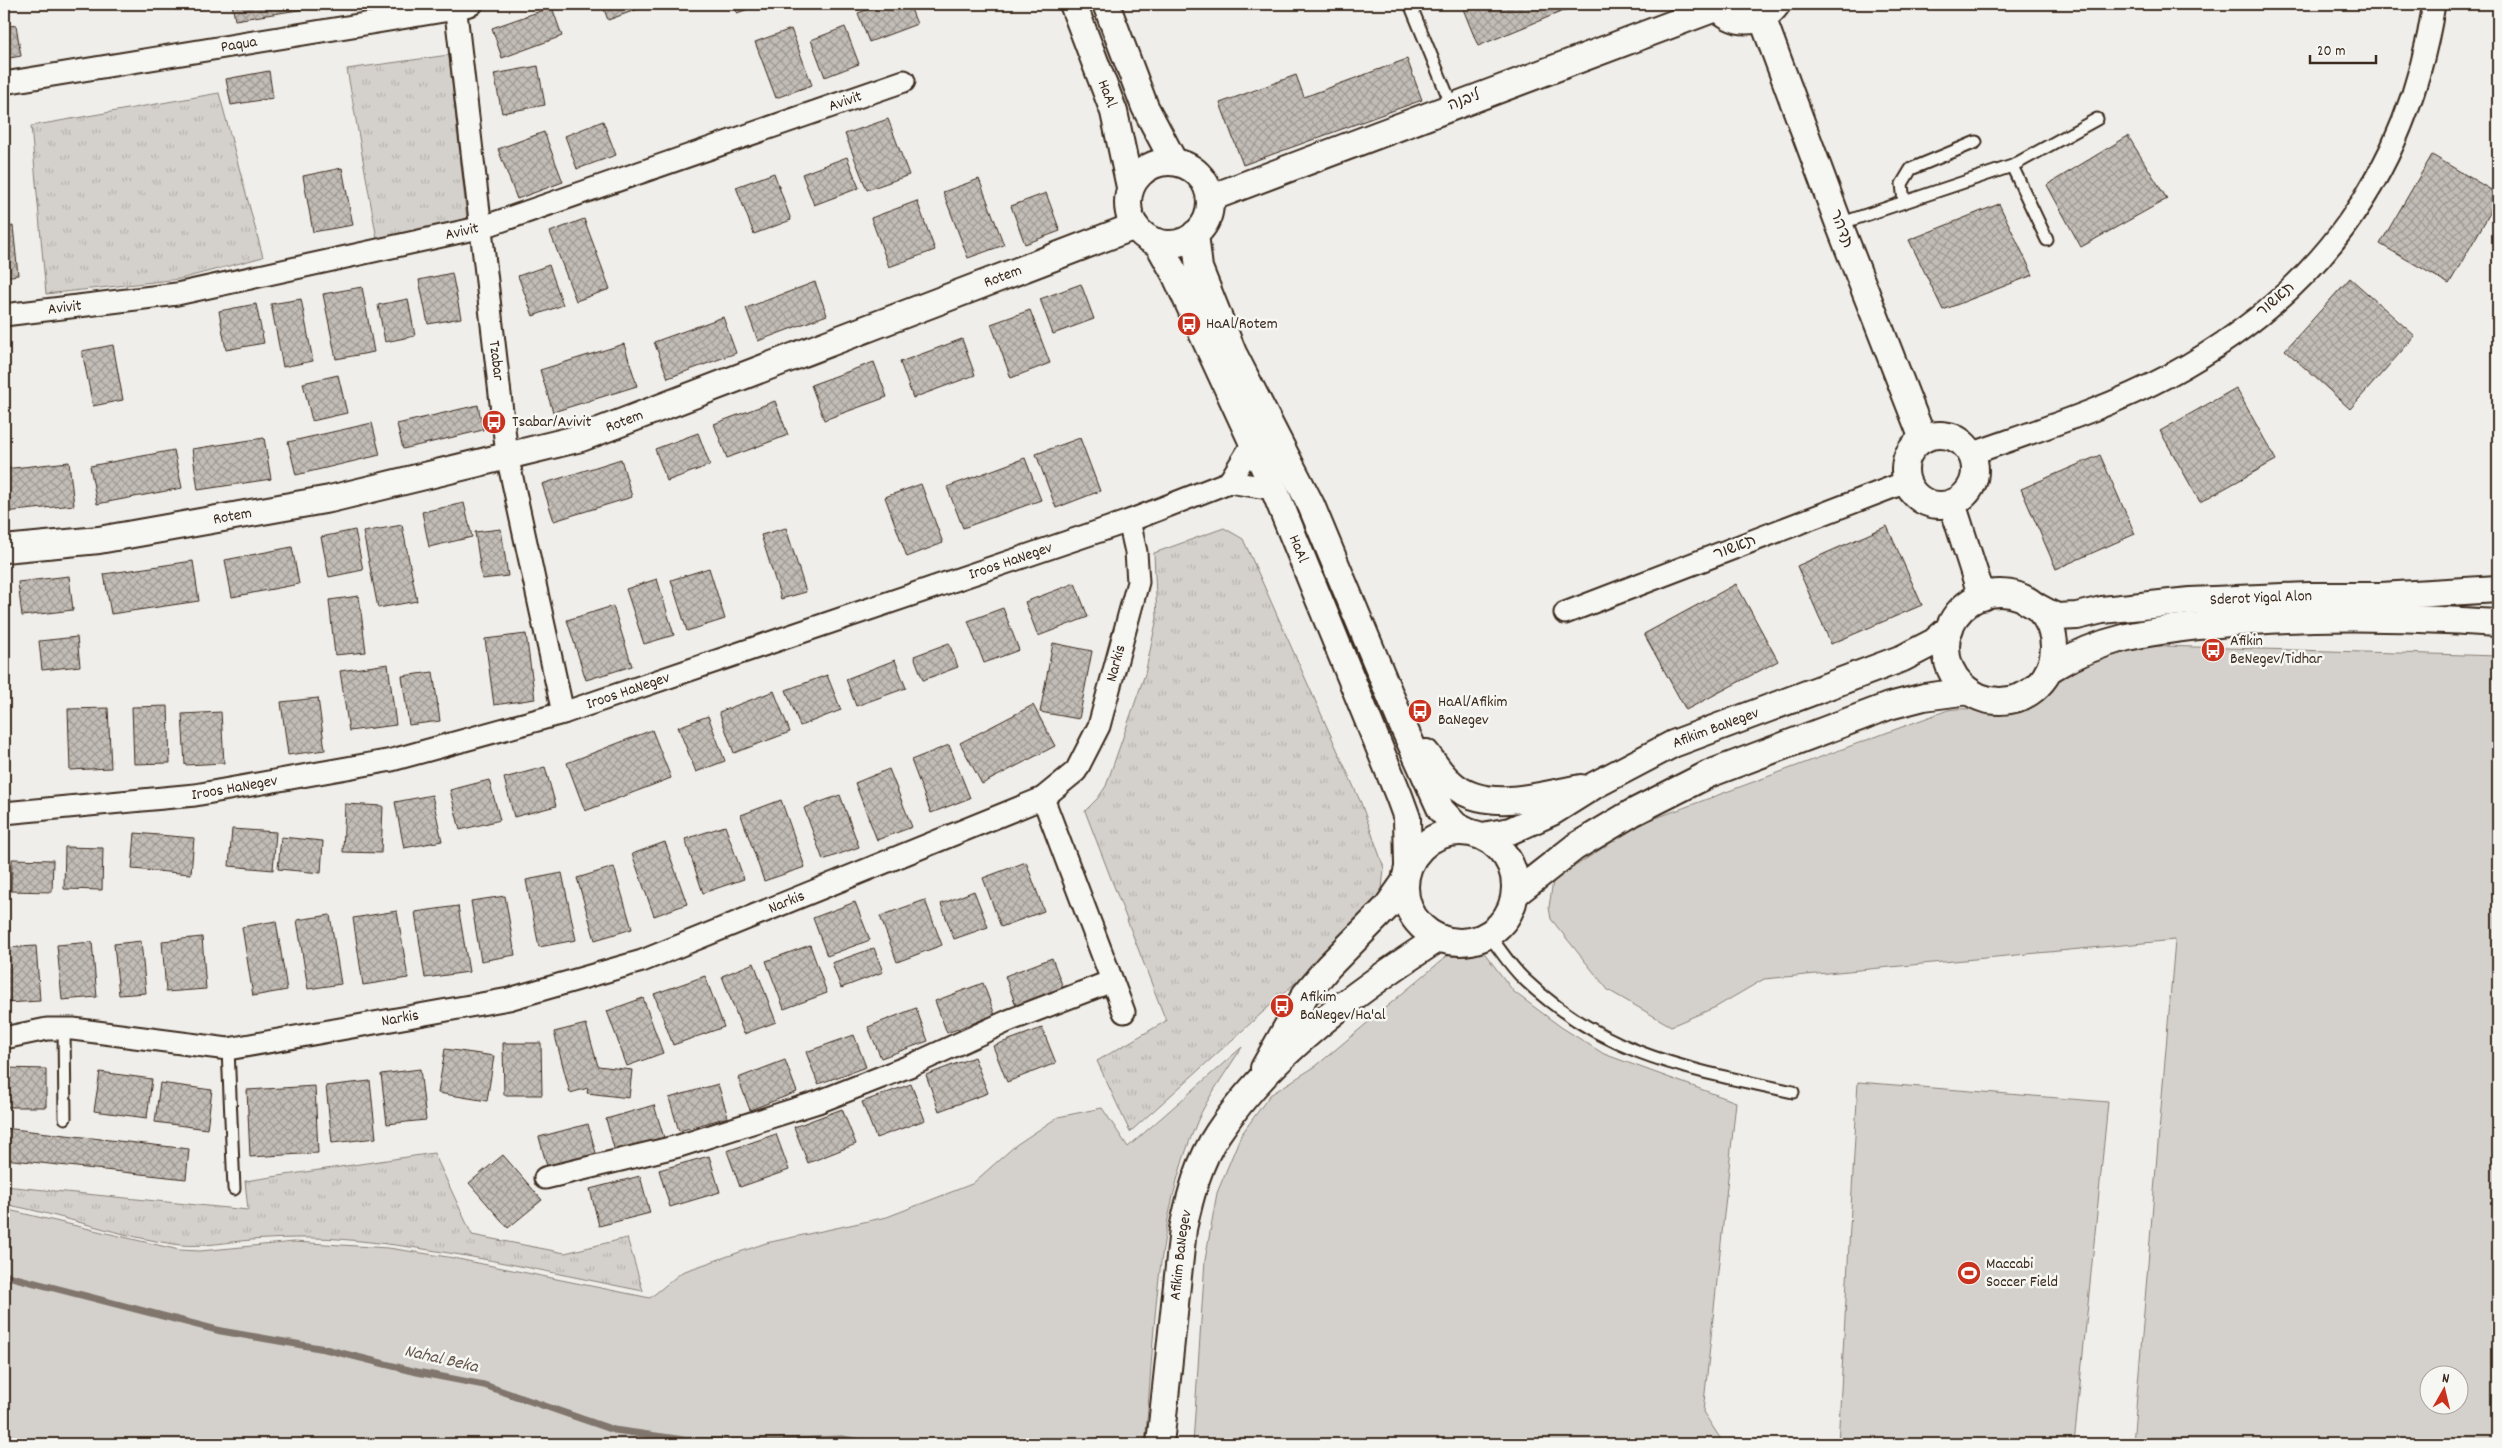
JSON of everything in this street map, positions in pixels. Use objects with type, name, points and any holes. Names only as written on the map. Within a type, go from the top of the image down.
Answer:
[{"type":"street","name":"HaAl","points":[[1072,4],[1114,112],[1130,188]]},
{"type":"street","name":"HaAl","points":[[1106,4],[1145,106],[1174,162]]},
{"type":"street","name":"תאשור","points":[[1971,454],[2090,412],[2168,376],[2235,335],[2293,288],[2340,236],[2378,177],[2408,113],[2428,42],[2434,4]]},
{"type":"street","points":[[1717,5],[1736,19],[1748,21],[1770,10]]},
{"type":"street","name":"ליבנה","points":[[1210,198],[1717,5]]},
{"type":"street","name":"Paqua","points":[[4,83],[461,6]]},
{"type":"street","name":"Tzabar","points":[[461,6],[507,455],[563,714]]},
{"type":"street","name":"תדהר","points":[[1770,10],[1839,224],[1923,439]]},
{"type":"street","name":"Avivit","points":[[4,315],[177,294],[483,227],[904,81]]},
{"type":"street","points":[[1160,162],[1174,162],[1187,165],[1198,173],[1206,184],[1210,198],[1209,211],[1204,224],[1196,234],[1184,241],[1170,244],[1157,242],[1145,236],[1135,226],[1129,214],[1128,201],[1130,188],[1137,176],[1148,167],[1160,162]]},
{"type":"street","name":"Rotem","points":[[4,549],[99,540],[330,500],[581,438],[1135,226]]},
{"type":"street","name":"HaAl","points":[[1196,234],[1199,268],[1233,353],[1311,504],[1402,724],[1441,810],[1456,826],[1475,834]]},
{"type":"street","name":"HaAl","points":[[1157,242],[1175,274],[1274,489],[1399,796],[1406,818],[1406,874]]},
{"type":"street","points":[[1939,435],[1950,436],[1960,441],[1971,454],[1975,469],[1972,486],[1965,495],[1952,504],[1941,506],[1924,502],[1915,496],[1906,482],[1904,471],[1906,460],[1910,450],[1923,439],[1939,435]]},
{"type":"street","points":[[1253,444],[1229,482],[1274,489]]},
{"type":"street","name":"Iroos HaNegev","points":[[4,813],[195,795],[392,760],[563,714],[1129,521],[1229,482]]},
{"type":"street","name":"תאשור","points":[[1564,613],[1906,482]]},
{"type":"street","points":[[1952,504],[1982,597]]},
{"type":"street","name":"Narkis","points":[[4,1038],[47,1029],[64,1028],[228,1049],[509,1000],[642,961],[1043,798],[1076,771],[1099,726],[1138,582],[1136,552],[1129,521]]},
{"type":"street","name":"Sderot Yigal Alon","points":[[2028,602],[2056,618],[2077,616],[2102,610],[2190,601],[2308,596],[2382,596],[2498,589]]},
{"type":"street","points":[[2007,594],[2028,602],[2038,609],[2049,623],[2054,638],[2054,654],[2050,669],[2035,688],[2014,699],[1998,701],[1983,698],[1969,691],[1956,679],[1948,663],[1946,645],[1950,628],[1959,612],[1972,601],[1982,597],[2007,594]]},
{"type":"street","name":"Sderot Yigal Alon","points":[[2050,669],[2072,655],[2120,637],[2145,632],[2258,619],[2402,617],[2498,624]]},
{"type":"street","name":"Afikim BaNegev","points":[[1475,834],[1510,831],[1552,812],[1594,785],[1673,744],[1903,658],[1934,642],[1950,628]]},
{"type":"street","points":[[1515,894],[1575,847],[1632,813],[1709,774],[1889,706],[1924,697],[1969,691]]},
{"type":"street","points":[[1402,724],[1452,784],[1486,799],[1506,800],[1594,785]]},
{"type":"street","points":[[1043,798],[1124,1012]]},
{"type":"street","points":[[1449,832],[1475,834],[1498,846],[1509,860],[1514,876],[1515,894],[1510,910],[1501,924],[1488,934],[1472,941],[1455,942],[1439,938],[1424,929],[1412,916],[1406,900],[1406,874],[1418,850],[1432,838],[1449,832]]},
{"type":"street","name":"Afikim BaNegev","points":[[1255,1085],[1280,1036],[1305,994],[1328,967],[1387,907],[1406,874]]},
{"type":"street","name":"Afikim BaNegev","points":[[1160,1444],[1183,1229],[1190,1194],[1217,1134],[1255,1085],[1343,1007],[1399,963],[1439,938]]},
{"type":"street","points":[[545,1178],[679,1146],[808,1106],[912,1065],[1008,1021],[1112,981]]},
{"type":"lane","points":[[1410,4],[1452,106]]},
{"type":"lane","points":[[1839,224],[2012,166],[2097,119]]},
{"type":"lane","points":[[1904,202],[1902,184],[1911,168],[1976,142]]},
{"type":"lane","points":[[2012,166],[2047,240]]},
{"type":"lane","points":[[1488,934],[1522,978],[1562,1012],[1593,1032],[1642,1054],[1686,1068],[1792,1092]]},
{"type":"lane","points":[[64,1028],[65,1118]]},
{"type":"lane","points":[[228,1049],[234,1189]]},
{"type":"green space","points":[[449,55],[467,219],[377,239],[347,69]]},
{"type":"green space","points":[[219,93],[263,257],[180,279],[46,294],[31,126]]},
{"type":"green space","points":[[1224,528],[1243,539],[1361,803],[1384,868],[1381,901],[1355,929],[1130,1132],[1097,1061],[1166,1021],[1085,811],[1098,798],[1106,786],[1145,674],[1157,618],[1154,553]]},
{"type":"green space","points":[[2126,645],[2498,656],[2498,1444],[2133,1444],[2175,940],[1764,979],[1716,1007],[1671,1026],[1608,990],[1551,919],[1549,907],[1553,881],[1637,825],[1948,710],[2007,711],[2027,707],[2048,693],[2067,671],[2092,657]]},
{"type":"green space","points":[[1482,950],[1514,992],[1561,1027],[1604,1054],[1736,1102],[1703,1412],[1724,1444],[1193,1444],[1205,1260],[1217,1193],[1241,1135],[1270,1095],[1316,1066],[1447,956]]},
{"type":"green space","points":[[1242,1047],[1201,1112],[1183,1160],[1172,1200],[1164,1240],[1159,1281],[1145,1444],[4,1444],[4,1209],[179,1250],[200,1251],[294,1242],[388,1248],[448,1257],[650,1298],[682,1272],[766,1243],[887,1217],[972,1184],[1016,1145],[1058,1117],[1102,1108],[1128,1147]]},
{"type":"green space","name":"Maccabi Soccer Field","points":[[1858,1082],[2108,1102],[2074,1444],[1838,1444]]},
{"type":"green space","points":[[434,1153],[472,1235],[565,1253],[627,1238],[643,1291],[491,1260],[415,1248],[338,1239],[294,1238],[207,1245],[180,1245],[135,1237],[4,1204],[4,1186],[248,1210],[245,1181]]},
{"type":"building","points":[[232,4],[310,4],[311,8],[235,20]]},
{"type":"building","points":[[602,4],[652,4],[608,20]]},
{"type":"building","points":[[734,4],[763,4],[737,13]]},
{"type":"building","points":[[883,4],[909,4],[917,24],[869,42],[858,13]]},
{"type":"building","points":[[1461,4],[1566,4],[1568,9],[1478,46]]},
{"type":"building","points":[[552,7],[562,36],[502,58],[492,28]]},
{"type":"building","points":[[16,25],[21,56],[4,59],[4,27]]},
{"type":"building","points":[[845,27],[859,64],[825,77],[811,40]]},
{"type":"building","points":[[791,29],[812,85],[776,98],[755,42]]},
{"type":"building","points":[[1407,59],[1422,100],[1243,165],[1220,103],[1296,75],[1304,97]]},
{"type":"building","points":[[538,66],[545,105],[502,113],[494,74]]},
{"type":"building","points":[[269,71],[273,98],[231,105],[226,79]]},
{"type":"building","points":[[888,119],[909,175],[867,190],[845,134]]},
{"type":"building","points":[[603,121],[616,155],[577,169],[565,136]]},
{"type":"building","points":[[544,132],[563,182],[517,199],[498,149]]},
{"type":"building","points":[[2128,136],[2167,199],[2081,247],[2047,185]]},
{"type":"building","points":[[2432,155],[2498,194],[2498,199],[2449,284],[2380,244]]},
{"type":"building","points":[[847,157],[859,188],[814,205],[802,174]]},
{"type":"building","points":[[342,168],[353,225],[313,232],[303,176]]},
{"type":"building","points":[[774,173],[791,220],[754,234],[736,187]]},
{"type":"building","points":[[979,179],[1004,245],[968,258],[943,192]]},
{"type":"building","points":[[1046,193],[1060,231],[1025,244],[1011,206]]},
{"type":"building","points":[[917,201],[935,250],[889,267],[871,218]]},
{"type":"building","points":[[1999,204],[2033,275],[1943,310],[1909,240]]},
{"type":"building","points":[[584,219],[610,289],[576,301],[550,232]]},
{"type":"building","points":[[13,226],[18,275],[4,277],[4,228]]},
{"type":"building","points":[[549,265],[563,305],[533,316],[518,276]]},
{"type":"building","points":[[452,273],[461,318],[428,324],[419,280]]},
{"type":"building","points":[[2350,278],[2415,336],[2350,409],[2285,350]]},
{"type":"building","points":[[815,282],[827,315],[758,341],[746,308]]},
{"type":"building","points":[[1081,284],[1094,319],[1053,334],[1040,299]]},
{"type":"building","points":[[362,287],[374,352],[336,359],[323,294]]},
{"type":"building","points":[[301,299],[313,361],[283,367],[271,304]]},
{"type":"building","points":[[408,299],[415,336],[385,342],[378,305]]},
{"type":"building","points":[[256,304],[264,343],[226,350],[219,311]]},
{"type":"building","points":[[1030,310],[1050,363],[1011,378],[991,324]]},
{"type":"building","points":[[723,317],[736,353],[668,378],[654,342]]},
{"type":"building","points":[[962,339],[975,375],[913,398],[900,362]]},
{"type":"building","points":[[624,344],[637,386],[553,412],[540,370]]},
{"type":"building","points":[[113,345],[123,400],[93,406],[82,351]]},
{"type":"building","points":[[874,362],[887,397],[824,420],[811,385]]},
{"type":"building","points":[[338,375],[347,413],[312,421],[303,383]]},
{"type":"building","points":[[2236,388],[2276,460],[2200,502],[2160,431]]},
{"type":"building","points":[[775,401],[788,435],[727,458],[714,424]]},
{"type":"building","points":[[478,405],[483,430],[403,449],[397,424]]},
{"type":"building","points":[[372,423],[380,455],[296,475],[288,442]]},
{"type":"building","points":[[698,433],[710,465],[667,481],[655,449]]},
{"type":"building","points":[[264,438],[271,479],[198,490],[192,449]]},
{"type":"building","points":[[1080,438],[1100,491],[1056,508],[1036,454]]},
{"type":"building","points":[[174,450],[182,488],[97,504],[90,466]]},
{"type":"building","points":[[2100,455],[2135,534],[2056,569],[2021,489]]},
{"type":"building","points":[[1025,458],[1041,500],[963,528],[947,487]]},
{"type":"building","points":[[621,459],[632,497],[554,521],[542,484]]},
{"type":"building","points":[[69,462],[74,505],[4,512],[4,469]]},
{"type":"building","points":[[921,484],[943,543],[907,557],[885,497]]},
{"type":"building","points":[[464,503],[472,537],[429,547],[422,512]]},
{"type":"building","points":[[402,525],[417,601],[378,608],[363,532]]},
{"type":"building","points":[[1887,526],[1922,605],[1831,644],[1797,566]]},
{"type":"building","points":[[786,528],[806,592],[781,599],[761,535]]},
{"type":"building","points":[[501,529],[508,576],[482,579],[475,532]]},
{"type":"building","points":[[355,530],[363,570],[329,577],[321,537]]},
{"type":"building","points":[[292,547],[299,584],[232,597],[225,560]]},
{"type":"building","points":[[193,561],[199,601],[111,614],[104,574]]},
{"type":"building","points":[[709,568],[725,619],[687,631],[671,580]]},
{"type":"building","points":[[69,576],[73,610],[22,616],[18,582]]},
{"type":"building","points":[[657,579],[674,635],[644,644],[626,589]]},
{"type":"building","points":[[1075,583],[1088,617],[1038,636],[1025,602]]},
{"type":"building","points":[[1736,584],[1778,661],[1686,710],[1644,634]]},
{"type":"building","points":[[359,596],[366,652],[335,655],[329,600]]},
{"type":"building","points":[[613,606],[632,666],[586,680],[567,620]]},
{"type":"building","points":[[1003,608],[1019,650],[984,663],[968,621]]},
{"type":"building","points":[[526,634],[535,699],[494,705],[485,639]]},
{"type":"building","points":[[77,637],[80,666],[42,670],[39,641]]},
{"type":"building","points":[[949,643],[958,667],[923,680],[914,656]]},
{"type":"building","points":[[1053,643],[1092,651],[1079,719],[1040,712]]},
{"type":"building","points":[[895,660],[906,688],[856,706],[846,679]]},
{"type":"building","points":[[388,664],[396,725],[349,731],[340,671]]},
{"type":"building","points":[[433,672],[440,721],[409,725],[402,676]]},
{"type":"building","points":[[827,675],[841,710],[800,726],[786,690]]},
{"type":"building","points":[[774,691],[790,732],[734,753],[719,712]]},
{"type":"building","points":[[318,698],[325,750],[288,755],[281,702]]},
{"type":"building","points":[[1033,705],[1055,746],[982,784],[960,743]]},
{"type":"building","points":[[168,706],[170,763],[134,764],[132,707]]},
{"type":"building","points":[[108,708],[111,768],[70,770],[68,709]]},
{"type":"building","points":[[221,712],[224,763],[185,765],[182,714]]},
{"type":"building","points":[[708,716],[725,761],[696,772],[678,727]]},
{"type":"building","points":[[652,730],[671,778],[585,811],[567,763]]},
{"type":"building","points":[[949,745],[970,798],[931,813],[911,760]]},
{"type":"building","points":[[545,767],[556,806],[514,817],[504,778]]},
{"type":"building","points":[[889,769],[912,827],[877,840],[855,783]]},
{"type":"building","points":[[489,780],[500,820],[460,830],[450,790]]},
{"type":"building","points":[[432,795],[442,841],[404,848],[395,802]]},
{"type":"building","points":[[840,795],[859,847],[823,860],[804,808]]},
{"type":"building","points":[[781,800],[805,867],[764,881],[741,815]]},
{"type":"building","points":[[345,804],[383,806],[381,853],[343,852]]},
{"type":"building","points":[[725,826],[744,879],[703,893],[685,839]]},
{"type":"building","points":[[232,829],[276,832],[273,870],[229,866]]},
{"type":"building","points":[[135,833],[194,838],[191,874],[132,869]]},
{"type":"building","points":[[281,837],[323,841],[321,873],[278,869]]},
{"type":"building","points":[[665,842],[687,904],[654,916],[632,854]]},
{"type":"building","points":[[65,847],[103,848],[102,890],[64,889]]},
{"type":"building","points":[[12,859],[53,860],[52,892],[11,891]]},
{"type":"building","points":[[1026,862],[1044,911],[1001,927],[983,878]]},
{"type":"building","points":[[614,867],[632,929],[595,940],[577,878]]},
{"type":"building","points":[[562,873],[576,940],[539,947],[526,880]]},
{"type":"building","points":[[974,891],[988,927],[954,939],[941,904]]},
{"type":"building","points":[[505,896],[515,955],[481,961],[471,901]]},
{"type":"building","points":[[925,900],[942,945],[897,962],[880,916]]},
{"type":"building","points":[[855,902],[870,940],[827,956],[813,918]]},
{"type":"building","points":[[458,906],[469,972],[425,978],[415,912]]},
{"type":"building","points":[[397,911],[408,978],[363,985],[353,918]]},
{"type":"building","points":[[330,915],[341,984],[308,989],[297,920]]},
{"type":"building","points":[[276,921],[287,990],[253,996],[242,927]]},
{"type":"building","points":[[202,937],[206,989],[166,992],[162,941]]},
{"type":"building","points":[[141,941],[146,993],[119,995],[114,944]]},
{"type":"building","points":[[92,942],[97,997],[62,1000],[57,945]]},
{"type":"building","points":[[810,945],[827,993],[784,1009],[766,961]]},
{"type":"building","points":[[36,946],[40,1001],[6,1003],[4,948]]},
{"type":"building","points":[[874,948],[883,972],[841,988],[832,963]]},
{"type":"building","points":[[1052,958],[1064,990],[1017,1008],[1005,976]]},
{"type":"building","points":[[754,963],[776,1022],[744,1034],[722,976]]},
{"type":"building","points":[[705,976],[724,1027],[673,1045],[654,994]]},
{"type":"building","points":[[983,983],[995,1015],[947,1033],[935,1001]]},
{"type":"building","points":[[643,998],[663,1053],[627,1066],[607,1011]]},
{"type":"building","points":[[916,1008],[928,1041],[881,1058],[868,1027]]},
{"type":"building","points":[[586,1024],[598,1066],[632,1070],[629,1098],[587,1093],[588,1088],[570,1093],[554,1032]]},
{"type":"building","points":[[1042,1028],[1056,1063],[1007,1082],[993,1046]]},
{"type":"building","points":[[854,1035],[866,1067],[818,1084],[806,1052]]},
{"type":"building","points":[[503,1043],[541,1043],[542,1095],[504,1095]]},
{"type":"building","points":[[445,1049],[494,1056],[487,1101],[438,1093]]},
{"type":"building","points":[[974,1057],[988,1093],[939,1111],[926,1075]]},
{"type":"building","points":[[785,1060],[797,1092],[750,1110],[738,1078]]},
{"type":"building","points":[[4,1068],[46,1069],[46,1107],[4,1107]]},
{"type":"building","points":[[420,1069],[426,1120],[387,1124],[381,1074]]},
{"type":"building","points":[[100,1072],[152,1079],[147,1118],[94,1111]]},
{"type":"building","points":[[370,1081],[376,1138],[332,1143],[326,1086]]},
{"type":"building","points":[[160,1083],[212,1090],[207,1129],[155,1122]]},
{"type":"building","points":[[718,1084],[728,1117],[679,1131],[669,1098]]},
{"type":"building","points":[[911,1084],[925,1120],[876,1138],[862,1102]]},
{"type":"building","points":[[315,1086],[318,1153],[250,1157],[247,1090]]},
{"type":"building","points":[[654,1105],[664,1138],[615,1152],[606,1119]]},
{"type":"building","points":[[842,1109],[856,1144],[808,1163],[794,1127]]},
{"type":"building","points":[[588,1124],[597,1157],[548,1170],[539,1137]]},
{"type":"building","points":[[4,1128],[189,1149],[186,1179],[4,1159]]},
{"type":"building","points":[[776,1134],[789,1170],[740,1187],[727,1151]]},
{"type":"building","points":[[503,1155],[542,1200],[508,1228],[469,1183]]},
{"type":"building","points":[[709,1156],[720,1192],[670,1207],[659,1170]]},
{"type":"building","points":[[640,1176],[650,1213],[599,1226],[590,1189]]},
{"type":"building","points":[[1805,1441],[1834,1443],[1834,1444],[1805,1444]]},
{"type":"waterway","name":"Nahal Beka","points":[[4,1275],[221,1331],[325,1349],[417,1372],[484,1385],[614,1430],[684,1440],[746,1442],[842,1439],[874,1444]]},
{"type":"place","name":"HaAl/Rotem","points":[[1189,324]]},
{"type":"place","name":"Tsabar/Avivit","points":[[494,422]]},
{"type":"place","name":"Afikin BeNegev/Tidhar","points":[[2213,650]]},
{"type":"place","name":"HaAl/Afikim BaNegev","points":[[1420,711]]},
{"type":"place","name":"Afikim BaNegev/Ha'al","points":[[1282,1006]]},
{"type":"place","name":"Maccabi Soccer Field","points":[[1969,1273]]}]
